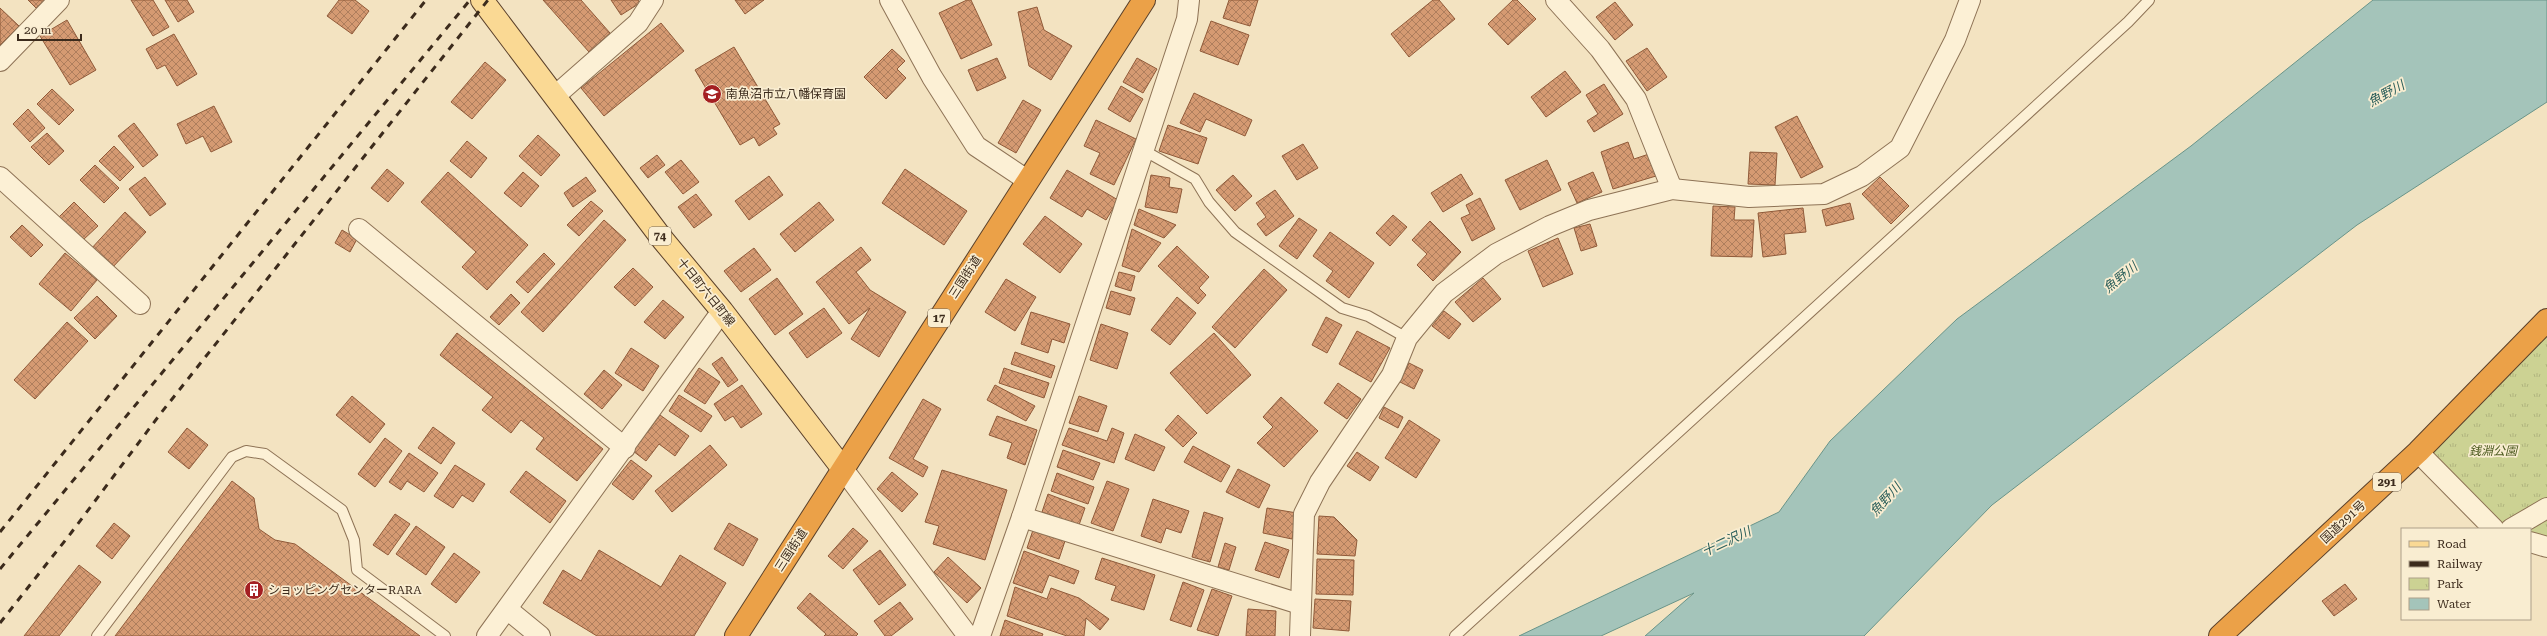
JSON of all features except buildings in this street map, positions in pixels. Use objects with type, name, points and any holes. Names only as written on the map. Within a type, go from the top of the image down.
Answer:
[{"type":"highway","name":"三国街道","points":[[736,636],[1027,180],[1144,0]]},
{"type":"highway","name":"国道291号","points":[[2220,636],[2418,452],[2547,320]]},
{"type":"main road","name":"十日町六日町線","points":[[482,0],[663,240],[722,311],[843,469]]},
{"type":"street","points":[[0,61],[59,0]]},
{"type":"street","points":[[555,96],[638,23],[653,0]]},
{"type":"street","points":[[890,0],[932,77],[976,146],[1027,180]]},
{"type":"street","points":[[980,636],[1022,517],[1143,150],[1186,19],[1189,0]]},
{"type":"street","points":[[1556,0],[1600,49],[1636,99],[1672,189]]},
{"type":"street","points":[[1300,636],[1304,514],[1320,482],[1392,374],[1407,338],[1444,293],[1496,254],[1550,226],[1589,210],[1672,189],[1749,197],[1824,194],[1862,176],[1900,148],[1955,40],[1970,0]]},
{"type":"street","points":[[0,177],[140,304]]},
{"type":"street","points":[[359,230],[625,448]]},
{"type":"street","points":[[487,636],[625,448],[722,311]]},
{"type":"street","points":[[2418,452],[2493,528]]},
{"type":"street","points":[[843,469],[968,636]]},
{"type":"street","points":[[2513,528],[2547,508]]},
{"type":"street","points":[[1022,517],[1300,604]]},
{"type":"street","points":[[2531,542],[2547,547]]},
{"type":"street","points":[[507,609],[540,636]]},
{"type":"lane","points":[[1454,636],[2128,22],[2149,0]]},
{"type":"lane","points":[[1143,150],[1195,179],[1209,202],[1235,232],[1342,308],[1368,316],[1407,338]]},
{"type":"lane","points":[[97,636],[232,457],[246,451],[265,454],[342,510],[354,540],[357,570],[445,636]]},
{"type":"green space","name":"銭淵公園","points":[[2547,320],[2547,547],[2531,542],[2531,528],[2493,528],[2418,452]]},
{"type":"water","points":[[2373,0],[2547,0],[2547,102],[2357,225],[1992,505],[1864,636],[1645,636],[1694,593],[1601,636],[1519,636],[1779,512],[1830,441],[1957,319],[2191,146]]},
{"type":"railway","points":[[0,532],[426,0]]},
{"type":"railway","points":[[0,569],[470,0]]},
{"type":"railway","points":[[0,623],[71,533],[161,413],[488,0]]},
{"type":"place","name":"南魚沼市立八幡保育園","points":[[712,94]]},
{"type":"place","name":"ショッピングセンターRARA","points":[[254,590]]},
{"type":"water label","name":"魚野川","points":[[2386,93]]},
{"type":"water label","name":"魚野川","points":[[2120,277]]},
{"type":"water label","name":"魚野川","points":[[1885,499]]},
{"type":"water label","name":"十二沢川","points":[[1726,541]]}]
